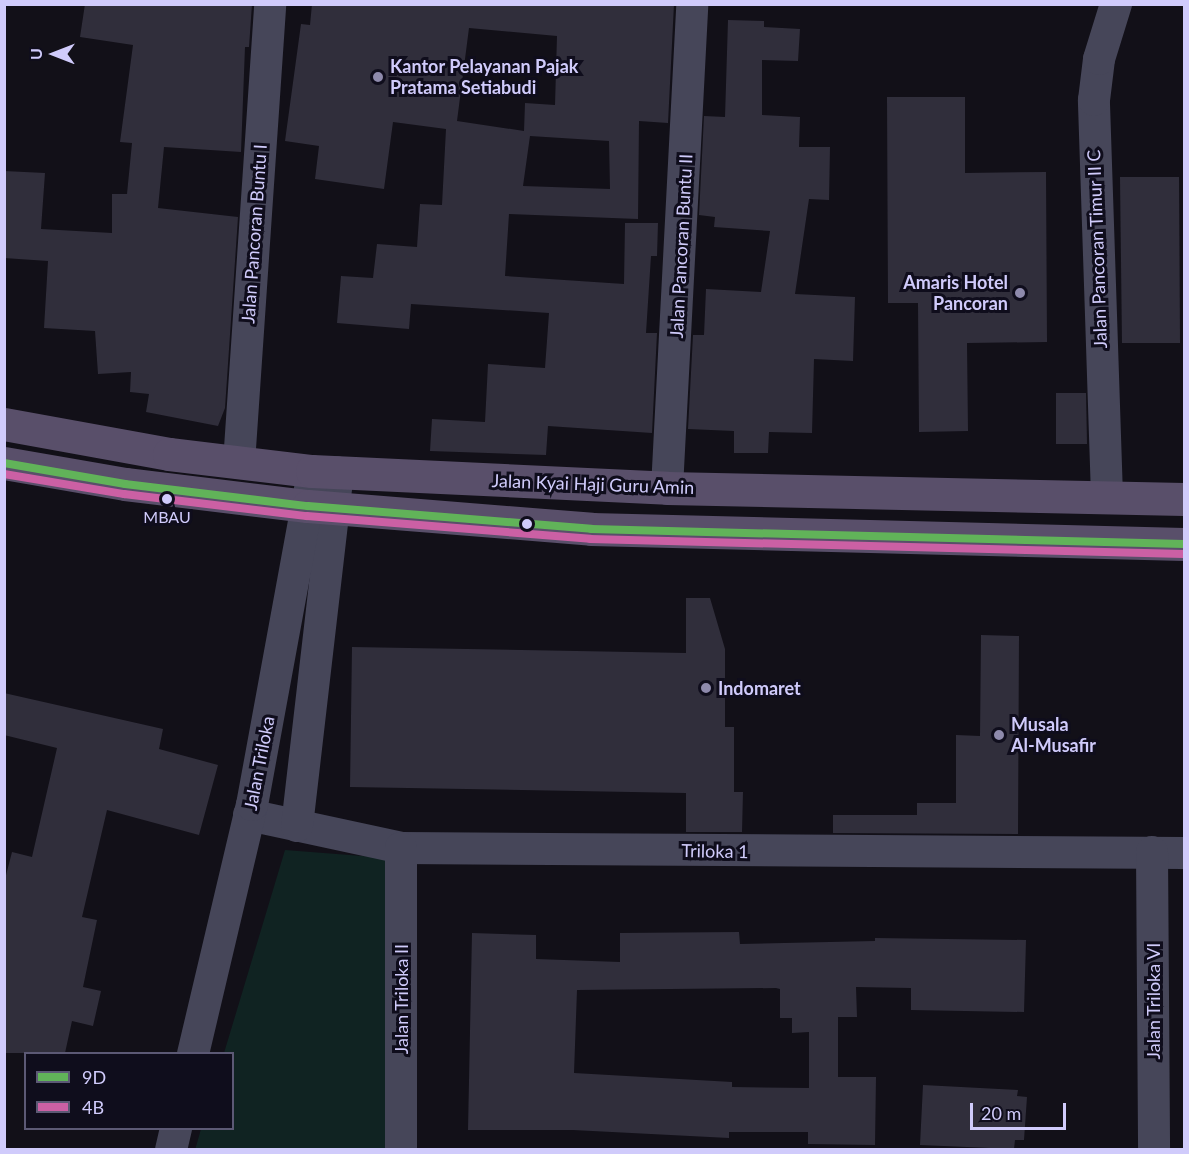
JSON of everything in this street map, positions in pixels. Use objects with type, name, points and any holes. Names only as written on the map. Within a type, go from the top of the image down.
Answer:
[{"type":"main road","name":"Jalan Kyai Haji Guru Amin","points":[[4,424],[239,463],[325,472],[667,488],[1185,499]]},
{"type":"main road","points":[[4,463],[320,516],[591,529],[1185,544]]},
{"type":"street","name":"Jalan Pancoran Buntu I","points":[[239,463],[270,4]]},
{"type":"street","name":"Jalan Pancoran Buntu II","points":[[667,488],[692,4]]},
{"type":"street","name":"Jalan Pancoran Timur II C","points":[[1107,496],[1094,100],[1099,59],[1116,4]]},
{"type":"street","name":"Jalan Triloka","points":[[297,826],[327,581],[320,516],[325,472]]},
{"type":"street","name":"Jalan Triloka","points":[[193,1052],[249,815],[294,578],[320,516]]},
{"type":"street","name":"Triloka 1","points":[[249,815],[402,848],[1185,853]]},
{"type":"street","name":"Jalan Triloka II","points":[[401,1149],[402,848]]},
{"type":"street","name":"Jalan Triloka VI","points":[[1152,852],[1154,1149]]},
{"type":"street","points":[[171,1149],[176,1130]]},
{"type":"green space","points":[[285,850],[388,858],[414,1149],[195,1150],[201,1130],[234,1130],[234,1052],[224,1052]]},
{"type":"building","points":[[85,4],[252,4],[249,47],[245,47],[241,152],[164,147],[158,208],[238,217],[225,408],[218,426],[146,412],[149,394],[130,392],[131,372],[98,374],[95,331],[44,328],[48,261],[4,258],[4,171],[45,173],[41,229],[112,233],[112,194],[127,194],[132,143],[120,142],[133,45],[80,37]]},
{"type":"building","points":[[312,4],[674,4],[668,123],[639,121],[638,219],[509,214],[505,276],[624,284],[625,223],[658,223],[657,256],[651,256],[646,333],[657,333],[652,433],[548,426],[546,455],[430,451],[432,419],[485,422],[488,364],[545,368],[549,313],[411,304],[409,329],[337,323],[341,276],[373,278],[377,244],[417,247],[420,204],[442,205],[446,129],[393,122],[384,189],[315,179],[319,146],[285,141],[301,24],[310,25]],"holes":[[[469,28],[557,36],[555,105],[525,103],[524,131],[457,121]],[[530,136],[609,141],[610,189],[523,186]]]},
{"type":"building","points":[[728,20],[764,21],[764,27],[800,29],[798,61],[762,60],[762,115],[800,117],[799,147],[830,147],[829,200],[809,199],[795,294],[855,297],[853,361],[814,359],[812,433],[769,432],[768,453],[734,453],[734,431],[688,429],[693,335],[704,335],[706,289],[761,292],[770,231],[714,227],[715,217],[699,215],[704,116],[725,117]]},
{"type":"building","points":[[887,97],[965,97],[965,173],[1046,172],[1047,342],[967,343],[968,431],[919,432],[918,303],[888,303]]},
{"type":"building","points":[[1120,177],[1179,177],[1180,343],[1122,343]]},
{"type":"building","points":[[1056,393],[1086,393],[1087,444],[1056,444]]},
{"type":"building","points":[[686,598],[710,598],[725,649],[725,727],[734,727],[734,792],[743,792],[742,832],[686,832],[686,793],[350,787],[352,647],[686,653]]},
{"type":"building","points":[[981,635],[1019,636],[1018,834],[833,833],[833,815],[917,815],[917,803],[956,803],[956,735],[980,736]]},
{"type":"building","points":[[4,693],[163,729],[159,749],[218,765],[199,835],[107,810],[82,917],[97,920],[83,987],[101,991],[93,1026],[72,1021],[65,1052],[4,1053],[4,883],[12,852],[32,857],[57,748],[4,735]]},
{"type":"building","points":[[739,932],[740,944],[875,941],[875,938],[1026,940],[1024,1012],[911,1010],[911,988],[856,987],[857,1017],[838,1017],[838,1077],[876,1077],[875,1145],[808,1144],[808,1132],[729,1132],[729,1138],[573,1130],[468,1130],[472,933],[536,935],[536,959],[620,962],[620,933]],"holes":[[[780,989],[780,1018],[792,1018],[792,1033],[809,1032],[809,1088],[732,1087],[732,1082],[574,1073],[577,990]]]},
{"type":"building","points":[[923,1085],[1018,1090],[1017,1096],[1027,1097],[1024,1140],[1015,1140],[1014,1149],[920,1145]]},
{"type":"transit line","name":"9D","points":[[4,463],[125,484],[308,506],[591,529],[1184,544]]},
{"type":"transit line","name":"4B","points":[[4,474],[124,494],[307,516],[590,539],[1184,554]]},
{"type":"place","name":"Kantor Pelayanan Pajak Pratama Setiabudi","points":[[378,77]]},
{"type":"place","name":"Amaris Hotel Pancoran","points":[[1020,293]]},
{"type":"place","name":"MBAU","points":[[167,499]]},
{"type":"place","name":"Indomaret","points":[[706,688]]},
{"type":"place","name":"Musala Al-Musafir","points":[[999,735]]}]
